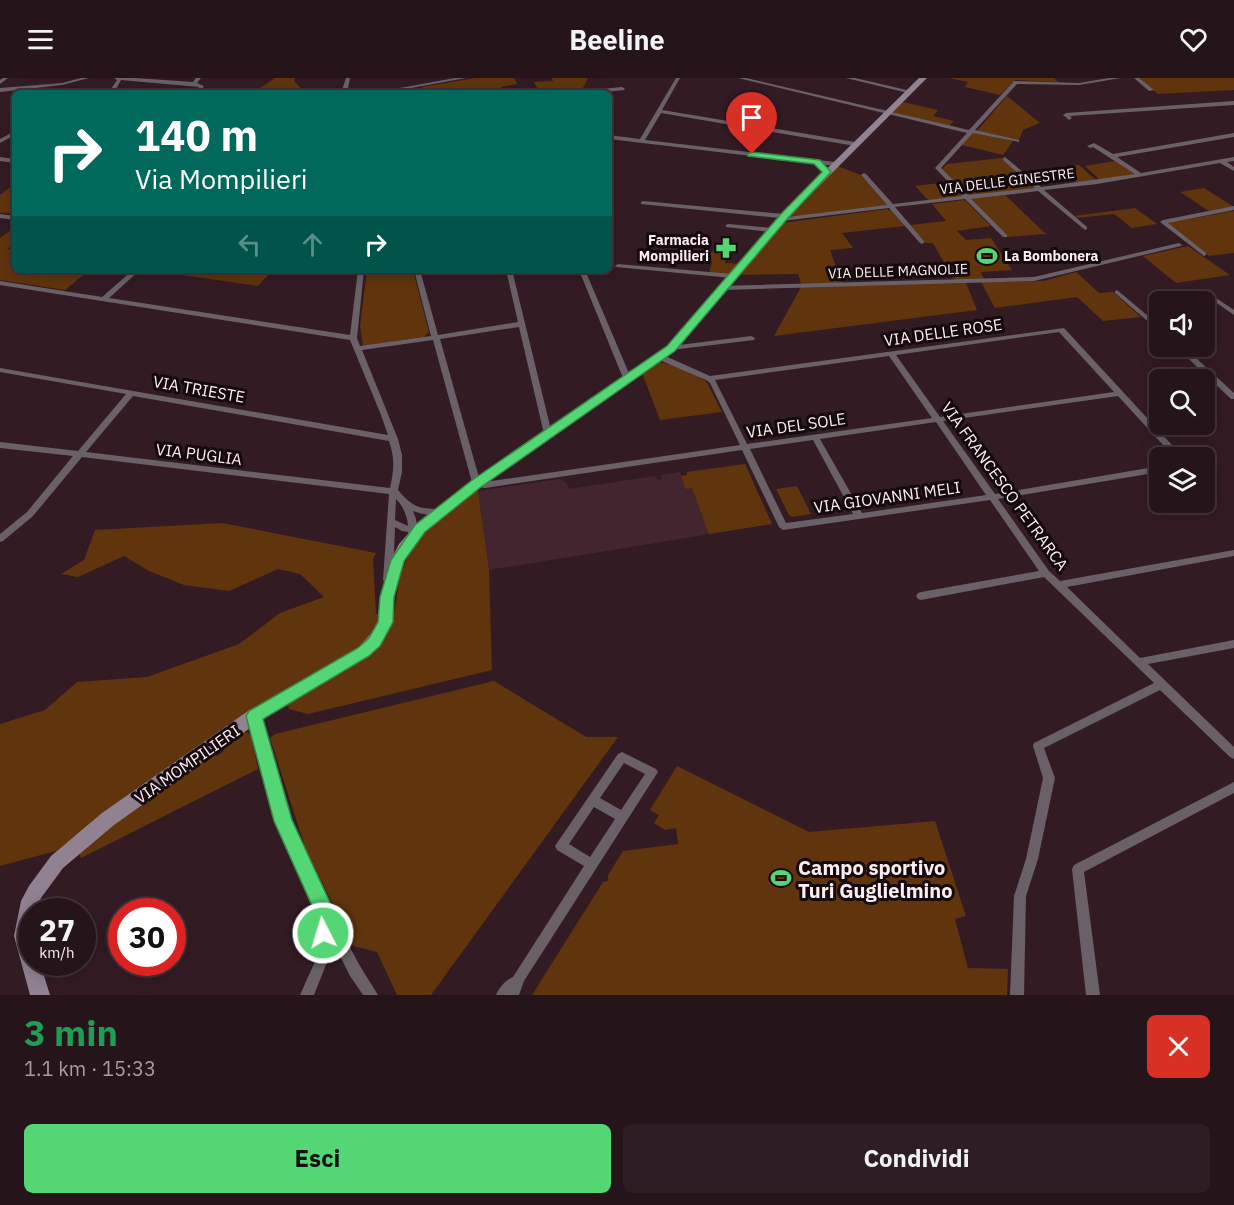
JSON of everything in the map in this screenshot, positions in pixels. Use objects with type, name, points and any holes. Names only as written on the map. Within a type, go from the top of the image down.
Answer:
[{"type":"street","points":[[0,83],[6,78]]},
{"type":"street","points":[[0,90],[50,85],[87,78]]},
{"type":"street","points":[[118,78],[194,84],[202,86],[199,90]]},
{"type":"street","points":[[194,84],[199,78]]},
{"type":"street","points":[[393,90],[464,78]]},
{"type":"street","points":[[642,141],[678,78]]},
{"type":"street","points":[[740,78],[1017,141]]},
{"type":"street","points":[[848,78],[908,91]]},
{"type":"street","name":"VIA MOMPILIERI","points":[[40,995],[22,936],[28,907],[45,876],[57,862],[83,838],[254,716],[358,656],[375,642],[385,622],[387,597],[398,560],[415,532],[476,484],[671,348],[783,217],[923,78]]},
{"type":"street","points":[[1005,236],[938,168],[1016,82],[1079,84],[1119,78]]},
{"type":"street","points":[[1136,78],[1151,90]]},
{"type":"street","points":[[48,90],[50,85]]},
{"type":"street","points":[[612,90],[622,89]]},
{"type":"street","points":[[1069,118],[1066,116],[1234,103]]},
{"type":"street","points":[[660,111],[839,141],[853,146]]},
{"type":"street","points":[[1112,156],[1234,135]]},
{"type":"street","points":[[612,137],[817,162],[831,168]]},
{"type":"street","points":[[1090,146],[1094,145],[1140,175]]},
{"type":"street","points":[[1005,159],[1085,228]]},
{"type":"street","name":"VIA DELLE GINESTRE","points":[[644,203],[783,217],[892,207],[1040,189],[1234,159]]},
{"type":"street","points":[[1221,161],[1234,169]]},
{"type":"street","points":[[817,162],[831,168]]},
{"type":"street","points":[[864,176],[922,242]]},
{"type":"street","points":[[1204,254],[1163,222],[1234,208]]},
{"type":"street","points":[[728,226],[772,230]]},
{"type":"street","name":"VIA DELLE MAGNOLIE","points":[[723,288],[1034,279],[1179,245]]},
{"type":"street","points":[[618,266],[732,276]]},
{"type":"street","points":[[104,299],[134,273]]},
{"type":"street","points":[[361,273],[353,338],[394,438],[398,455],[396,492],[392,499],[387,597]]},
{"type":"street","points":[[418,273],[476,484]]},
{"type":"street","points":[[510,273],[548,434]]},
{"type":"street","points":[[583,273],[627,378]]},
{"type":"street","points":[[0,283],[353,338]]},
{"type":"street","points":[[1117,292],[1149,320]]},
{"type":"street","points":[[1215,299],[1234,313]]},
{"type":"street","points":[[357,349],[522,324]]},
{"type":"street","name":"VIA DELLE ROSE","points":[[709,378],[1061,330],[1170,447]]},
{"type":"street","points":[[671,348],[751,338]]},
{"type":"street","name":"VIA FRANCESCO PETRARCA","points":[[891,353],[1046,573],[1234,754]]},
{"type":"street","points":[[660,357],[709,378]]},
{"type":"street","points":[[1190,357],[1234,397]]},
{"type":"street","name":"VIA TRIESTE","points":[[0,370],[394,438]]},
{"type":"street","name":"VIA GIOVANNI MELI","points":[[709,378],[713,382],[783,527],[992,497],[1149,471]]},
{"type":"street","points":[[0,539],[30,514],[131,393]]},
{"type":"street","name":"VIA DEL SOLE","points":[[476,484],[486,485],[1120,393]]},
{"type":"street","points":[[815,438],[859,516]]},
{"type":"street","name":"VIA PUGLIA","points":[[0,445],[396,492]]},
{"type":"street","points":[[396,492],[407,506],[415,511],[439,512]]},
{"type":"street","points":[[407,506],[415,532]]},
{"type":"street","points":[[391,521],[415,532]]},
{"type":"street","points":[[1058,585],[1234,553]]},
{"type":"street","points":[[921,596],[1046,573]]},
{"type":"street","points":[[1139,662],[1234,644]]},
{"type":"street","points":[[1017,995],[1020,896],[1032,860],[1048,778],[1038,746],[1162,684]]},
{"type":"street","points":[[254,716],[283,821],[323,909],[371,995]]},
{"type":"street","points":[[503,995],[519,977],[652,772],[622,757],[561,846],[592,864]]},
{"type":"street","points":[[1093,995],[1078,869],[1234,787]]},
{"type":"street","points":[[593,800],[623,817]]},
{"type":"street","points":[[307,995],[323,957],[323,909]]},
{"type":"street","points":[[512,995],[519,977]]},
{"type":"shaded area","points":[[275,78],[295,78],[294,81],[303,90],[257,90]]},
{"type":"shaded area","points":[[475,78],[514,78],[517,84],[501,87],[502,90],[422,90],[422,87]]},
{"type":"shaded area","points":[[552,78],[588,78],[582,90],[538,90],[534,82],[553,81]]},
{"type":"shaded area","points":[[949,78],[1054,78],[1058,82],[1015,80],[1000,95],[965,87],[968,82]]},
{"type":"shaded area","points":[[1138,78],[1234,78],[1234,90],[1158,94]]},
{"type":"shaded area","points":[[1007,96],[1040,123],[1023,130],[1019,140],[977,131]]},
{"type":"shaded area","points":[[903,102],[938,110],[933,116],[954,121],[949,126],[892,112]]},
{"type":"shaded area","points":[[973,132],[1013,141],[1003,155],[962,145]]},
{"type":"shaded area","points":[[1002,158],[1037,188],[967,197],[941,170],[947,164]]},
{"type":"shaded area","points":[[1115,161],[1137,174],[1100,180],[1085,166]]},
{"type":"shaded area","points":[[1079,165],[1097,181],[1077,183],[1058,167]]},
{"type":"shaded area","points":[[837,166],[861,175],[888,206],[801,217],[790,216]]},
{"type":"shaded area","points":[[948,182],[963,197],[929,201],[915,186]]},
{"type":"shaded area","points":[[9,188],[12,188],[12,213],[0,213],[0,195]]},
{"type":"shaded area","points":[[1204,188],[1234,207],[1209,211],[1180,192]]},
{"type":"shaded area","points":[[1005,195],[1046,234],[1008,237],[970,199]]},
{"type":"shaded area","points":[[965,200],[991,226],[957,231],[966,240],[991,238],[1012,270],[981,272],[984,279],[954,280],[933,243],[926,243],[910,225],[946,221],[932,204]]},
{"type":"shaded area","points":[[1135,208],[1157,224],[1132,228],[1114,214],[1078,218],[1074,216]]},
{"type":"shaded area","points":[[887,209],[892,211],[905,226],[842,233],[853,248],[830,250],[842,283],[801,284],[798,274],[738,275],[782,223]]},
{"type":"shaded area","points":[[1234,211],[1234,253],[1209,256],[1167,223]]},
{"type":"shaded area","points":[[12,229],[12,245],[7,249],[12,250],[12,273],[85,273],[65,290],[0,280],[0,238]]},
{"type":"shaded area","points":[[1188,246],[1230,275],[1176,283],[1143,256]]},
{"type":"shaded area","points":[[692,249],[726,252],[725,263],[739,264],[730,275],[709,273],[712,262],[690,260]]},
{"type":"shaded area","points":[[1076,272],[1099,293],[1113,292],[1141,317],[1103,321],[1077,297],[995,308],[981,282],[1044,281]]},
{"type":"shaded area","points":[[169,273],[270,273],[258,286]]},
{"type":"shaded area","points":[[367,273],[414,273],[429,332],[424,337],[363,346],[360,326]]},
{"type":"shaded area","points":[[966,283],[977,310],[774,336],[801,287]]},
{"type":"shaded area","points":[[657,362],[681,367],[706,381],[722,412],[660,420],[642,373]]},
{"type":"shaded area","points":[[745,464],[772,524],[489,570],[478,491],[560,479],[567,483],[569,489],[655,476],[657,480],[662,479],[661,475],[680,472],[681,476],[687,475],[687,472]]},
{"type":"shaded area","points":[[745,464],[772,524],[709,534],[692,488],[686,489],[681,476],[687,475],[687,472]]},
{"type":"shaded area","points":[[797,486],[811,514],[792,517],[776,489]]},
{"type":"shaded area","points":[[473,491],[478,491],[489,570],[492,670],[308,714],[289,709],[288,705],[291,701],[352,666],[383,640],[393,619],[399,582],[410,554],[427,530]]},
{"type":"shaded area","points":[[222,523],[376,553],[373,559],[376,613],[379,616],[377,626],[367,642],[121,801],[56,851],[0,866],[0,724],[45,710],[77,682],[147,677],[239,644],[280,613],[324,597],[300,574],[278,569],[229,591],[184,585],[149,571],[124,556],[78,577],[61,574],[84,560],[95,530]]},
{"type":"shaded area","points":[[494,681],[586,737],[618,737],[431,995],[397,995],[377,952],[353,946],[305,847],[270,738],[275,734]]},
{"type":"shaded area","points":[[244,731],[251,735],[258,769],[81,858],[78,849],[206,755],[217,756],[223,752],[225,742]]},
{"type":"shaded area","name":"Campo sportivo Turi Guglielmino","points":[[677,766],[809,832],[935,821],[966,916],[955,919],[968,968],[1008,969],[1007,995],[532,995],[603,882],[608,881],[608,875],[623,851],[678,844],[676,828],[665,830],[654,823],[659,815],[650,810]]},
{"type":"place","name":"Farmacia Mompilieri","points":[[726,248]]},
{"type":"place","name":"La Bombonera","points":[[987,256]]},
{"type":"place","name":"Campo sportivo Turi Guglielmino","points":[[781,878]]},
{"type":"route","points":[[323,933],[323,909],[283,821],[254,716],[363,652],[375,642],[385,622],[387,597],[398,560],[404,548],[420,529],[476,484],[671,348],[784,216],[826,172],[817,162],[752,154]]}]
